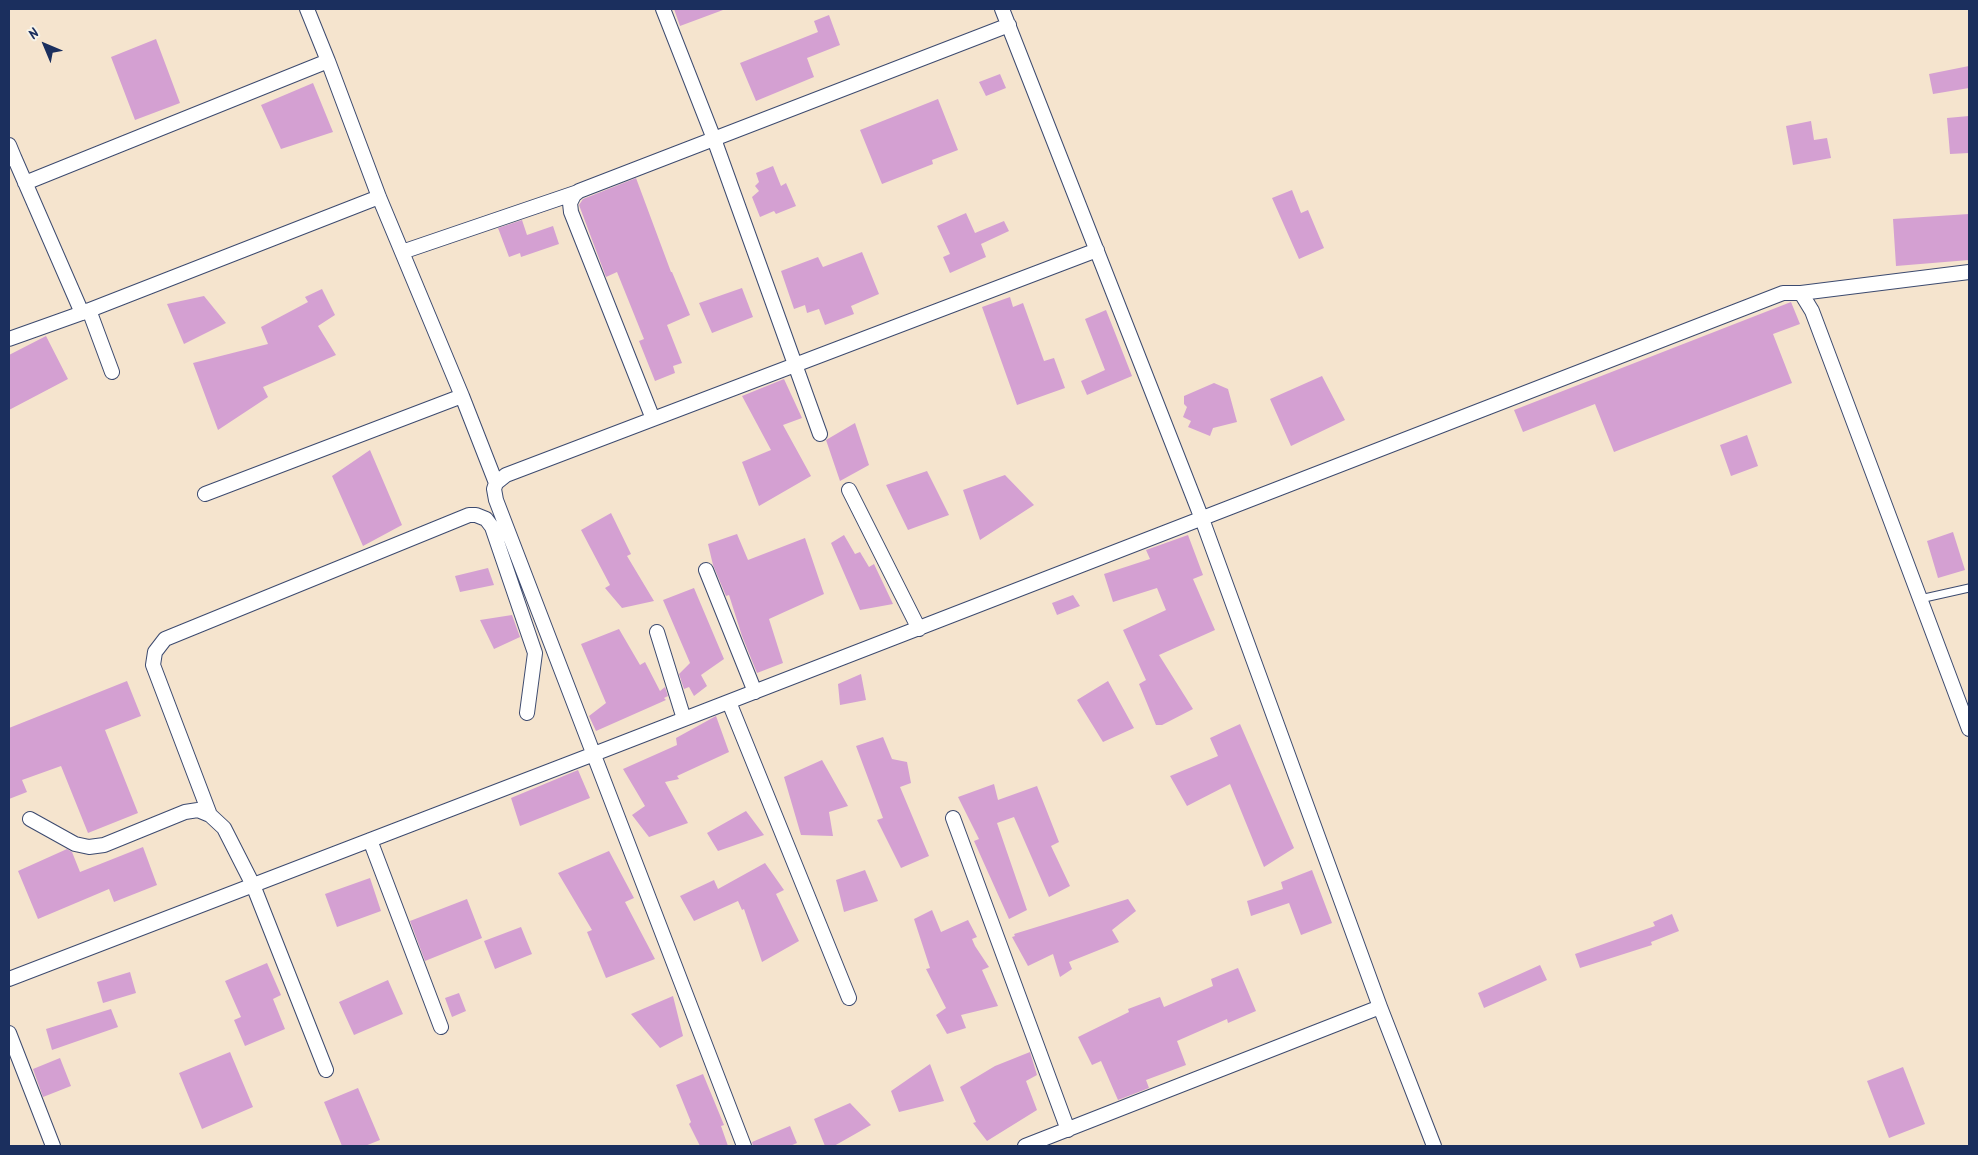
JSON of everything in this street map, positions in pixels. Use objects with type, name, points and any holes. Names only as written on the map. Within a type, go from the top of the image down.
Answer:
[{"type":"street","points":[[307,9],[380,197],[496,483]]},
{"type":"street","points":[[662,9],[714,139],[820,434]]},
{"type":"street","points":[[1002,9],[1202,519],[1380,1007],[1434,1146]]},
{"type":"street","points":[[402,252],[578,192],[1009,25]]},
{"type":"street","points":[[25,183],[328,61]]},
{"type":"street","points":[[10,154],[112,372]]},
{"type":"street","points":[[578,192],[570,203],[571,212],[653,419]]},
{"type":"street","points":[[9,339],[85,312],[380,197]]},
{"type":"street","points":[[744,1146],[496,500],[494,489],[496,483],[506,475],[1097,250]]},
{"type":"street","points":[[9,979],[919,629],[1783,293],[1801,294],[1969,272]]},
{"type":"street","points":[[1801,294],[1808,302],[1812,311],[1969,729]]},
{"type":"street","points":[[205,494],[462,396]]},
{"type":"street","points":[[849,490],[919,629]]},
{"type":"street","points":[[210,815],[153,665],[155,652],[165,639],[469,515],[476,515],[486,520],[492,527],[535,653],[527,713]]},
{"type":"street","points":[[706,570],[756,692]]},
{"type":"street","points":[[657,632],[684,719]]},
{"type":"street","points":[[729,702],[849,998]]},
{"type":"street","points":[[30,819],[76,844],[89,847],[104,845],[185,812],[198,810],[210,815],[224,828],[253,885],[326,1070]]},
{"type":"street","points":[[953,818],[1068,1130]]},
{"type":"street","points":[[370,840],[441,1027]]},
{"type":"street","points":[[1025,1146],[1380,1007]]},
{"type":"street","points":[[9,1033],[53,1146]]},
{"type":"lane","points":[[1920,598],[1969,588]]},
{"type":"building","points":[[674,9],[722,9],[723,10],[680,26]]},
{"type":"building","points":[[829,15],[840,45],[807,58],[814,77],[756,101],[740,63],[818,32],[814,21]]},
{"type":"building","points":[[156,39],[180,103],[135,120],[111,57]]},
{"type":"building","points":[[1969,66],[1969,88],[1933,94],[1929,74]]},
{"type":"building","points":[[1000,74],[1006,88],[986,96],[979,82]]},
{"type":"building","points":[[313,83],[333,132],[281,149],[261,105]]},
{"type":"building","points":[[938,99],[958,150],[932,160],[933,164],[882,184],[860,130]]},
{"type":"building","points":[[1969,116],[1969,153],[1950,154],[1947,118]]},
{"type":"building","points":[[1811,121],[1814,140],[1827,138],[1831,158],[1793,165],[1786,126]]},
{"type":"building","points":[[773,166],[781,186],[786,183],[796,206],[776,214],[774,211],[760,217],[752,197],[759,191],[755,186],[759,182],[756,173]]},
{"type":"building","points":[[636,178],[671,272],[690,315],[667,325],[682,363],[673,366],[675,373],[655,381],[639,341],[644,339],[617,272],[606,277],[579,205],[583,199]]},
{"type":"building","points":[[1292,190],[1301,213],[1308,210],[1324,248],[1299,259],[1272,198]]},
{"type":"building","points":[[966,213],[975,233],[1004,221],[1009,231],[981,244],[986,257],[950,273],[943,257],[950,254],[937,226]]},
{"type":"building","points":[[1969,214],[1969,260],[1896,266],[1893,219]]},
{"type":"building","points":[[522,220],[527,235],[553,226],[559,244],[521,257],[520,253],[509,257],[498,228]]},
{"type":"building","points":[[862,252],[879,294],[851,306],[854,314],[825,325],[819,309],[807,313],[805,305],[794,309],[781,271],[818,257],[823,267]]},
{"type":"building","points":[[742,288],[753,317],[712,333],[699,303]]},
{"type":"building","points":[[322,289],[335,315],[318,326],[336,355],[263,387],[268,397],[218,430],[193,363],[268,344],[261,327],[308,302],[305,297]]},
{"type":"building","points":[[204,296],[226,323],[184,344],[167,304]]},
{"type":"building","points":[[1010,297],[1013,307],[1023,303],[1044,361],[1054,358],[1065,388],[1017,405],[982,307]]},
{"type":"building","points":[[1791,302],[1800,324],[1773,334],[1792,383],[1614,452],[1595,404],[1523,432],[1514,410]]},
{"type":"building","points":[[1106,310],[1132,376],[1087,395],[1081,381],[1105,370],[1085,319]]},
{"type":"building","points":[[46,336],[68,379],[9,410],[9,355]]},
{"type":"building","points":[[1322,376],[1345,420],[1291,446],[1270,399]]},
{"type":"building","points":[[784,379],[802,418],[783,425],[811,476],[759,506],[742,462],[771,450],[742,396]]},
{"type":"building","points":[[1214,383],[1228,389],[1237,422],[1213,428],[1210,436],[1188,427],[1191,421],[1183,417],[1187,407],[1184,404],[1184,396]]},
{"type":"building","points":[[855,423],[869,465],[840,481],[826,440]]},
{"type":"building","points":[[1747,435],[1758,466],[1731,476],[1720,445]]},
{"type":"building","points":[[370,450],[402,525],[363,546],[332,476]]},
{"type":"building","points":[[927,471],[949,515],[908,530],[886,485]]},
{"type":"building","points":[[1005,475],[1034,505],[980,540],[963,490]]},
{"type":"building","points":[[611,513],[631,554],[627,556],[654,601],[622,608],[605,588],[610,585],[581,530]]},
{"type":"building","points":[[1953,532],[1965,570],[1938,578],[1927,541]]},
{"type":"building","points":[[737,534],[748,560],[805,538],[824,594],[769,619],[783,663],[757,673],[742,636],[729,595],[726,596],[713,565],[708,544]]},
{"type":"building","points":[[844,535],[855,554],[860,552],[869,567],[874,564],[893,604],[860,610],[831,543]]},
{"type":"building","points":[[1188,535],[1203,575],[1193,579],[1215,630],[1159,655],[1193,709],[1162,725],[1156,725],[1139,684],[1146,680],[1123,630],[1166,610],[1157,588],[1113,602],[1104,574],[1150,559],[1146,550]]},
{"type":"building","points":[[488,568],[494,585],[460,592],[455,576]]},
{"type":"building","points":[[694,588],[724,659],[701,675],[707,686],[694,696],[689,687],[684,689],[679,674],[690,663],[663,600]]},
{"type":"building","points":[[1073,595],[1080,606],[1057,615],[1052,603]]},
{"type":"building","points":[[512,615],[520,637],[494,649],[480,620]]},
{"type":"building","points":[[619,629],[640,665],[645,662],[660,691],[665,687],[668,696],[664,698],[666,700],[596,731],[589,716],[606,703],[581,644]]},
{"type":"building","points":[[861,674],[866,700],[840,705],[838,684]]},
{"type":"building","points":[[127,681],[141,716],[105,730],[138,813],[88,833],[61,766],[22,780],[27,792],[9,799],[9,728]]},
{"type":"building","points":[[1108,681],[1134,728],[1103,742],[1077,700]]},
{"type":"building","points":[[716,716],[729,752],[677,776],[679,779],[665,782],[688,823],[649,837],[632,815],[645,806],[623,769],[677,745],[676,738]]},
{"type":"building","points":[[1240,724],[1294,848],[1264,867],[1230,784],[1187,806],[1170,776],[1218,756],[1210,738]]},
{"type":"building","points":[[883,737],[892,759],[907,762],[911,783],[900,787],[929,856],[901,868],[877,820],[883,818],[856,746]]},
{"type":"building","points":[[822,760],[848,806],[829,812],[833,836],[801,835],[784,777]]},
{"type":"building","points":[[578,770],[590,798],[520,826],[511,798]]},
{"type":"building","points":[[994,784],[998,800],[1037,786],[1059,842],[1051,846],[1070,886],[1049,897],[1014,817],[997,823],[1027,910],[1009,919],[974,841],[979,839],[958,797]]},
{"type":"building","points":[[746,811],[764,835],[718,851],[707,833]]},
{"type":"building","points":[[143,847],[157,885],[114,902],[109,889],[38,919],[18,871],[67,849],[72,852],[80,872]]},
{"type":"building","points":[[609,851],[634,898],[625,902],[655,959],[606,978],[587,932],[592,930],[558,873]]},
{"type":"building","points":[[765,863],[784,890],[776,894],[799,941],[762,962],[744,909],[742,910],[738,901],[694,921],[680,896],[714,880],[718,889]]},
{"type":"building","points":[[865,870],[878,901],[844,912],[836,880]]},
{"type":"building","points":[[1312,870],[1332,923],[1301,935],[1289,903],[1251,916],[1247,901],[1283,889],[1281,882]]},
{"type":"building","points":[[370,878],[381,911],[337,927],[325,894]]},
{"type":"building","points":[[467,899],[482,938],[425,961],[410,921]]},
{"type":"building","points":[[1128,899],[1136,911],[1112,930],[1119,942],[1069,962],[1072,969],[1060,977],[1053,954],[1028,966],[1012,937],[1015,936],[1014,934]]},
{"type":"building","points":[[932,910],[941,932],[968,920],[977,937],[972,939],[975,946],[989,967],[982,970],[998,1006],[961,1015],[966,1028],[947,1034],[936,1015],[946,1008],[926,969],[930,968],[914,919]]},
{"type":"building","points":[[1672,914],[1679,931],[1651,942],[1652,945],[1580,968],[1575,954],[1655,926],[1653,922]]},
{"type":"building","points":[[521,927],[532,954],[495,969],[484,941]]},
{"type":"building","points":[[267,963],[281,995],[273,999],[285,1029],[245,1046],[234,1020],[241,1017],[225,981]]},
{"type":"building","points":[[1540,965],[1547,980],[1484,1008],[1478,993]]},
{"type":"building","points":[[1238,968],[1256,1011],[1228,1023],[1227,1019],[1177,1041],[1186,1065],[1146,1080],[1149,1088],[1118,1100],[1101,1061],[1092,1065],[1078,1037],[1129,1012],[1128,1009],[1160,997],[1164,1007],[1213,986],[1211,979]]},
{"type":"building","points":[[130,972],[136,993],[103,1003],[97,982]]},
{"type":"building","points":[[388,980],[403,1014],[354,1035],[339,1002]]},
{"type":"building","points":[[459,993],[466,1011],[452,1017],[445,998]]},
{"type":"building","points":[[673,996],[683,1036],[660,1048],[631,1014]]},
{"type":"building","points":[[111,1009],[118,1027],[52,1050],[46,1029]]},
{"type":"building","points":[[230,1052],[253,1107],[202,1129],[179,1073]]},
{"type":"building","points":[[1030,1052],[1037,1075],[1026,1081],[1037,1110],[987,1141],[973,1123],[976,1122],[960,1087],[995,1066]]},
{"type":"building","points":[[60,1058],[71,1086],[43,1097],[33,1069]]},
{"type":"building","points":[[930,1064],[944,1101],[899,1112],[891,1091]]},
{"type":"building","points":[[1903,1067],[1925,1124],[1889,1138],[1867,1081]]},
{"type":"building","points":[[703,1074],[724,1125],[721,1126],[728,1146],[700,1146],[689,1124],[691,1122],[676,1085]]},
{"type":"building","points":[[358,1088],[380,1140],[365,1146],[342,1146],[324,1102]]},
{"type":"building","points":[[850,1103],[871,1125],[834,1146],[825,1146],[814,1119]]},
{"type":"building","points":[[790,1126],[797,1143],[790,1146],[753,1146],[752,1142]]}]
